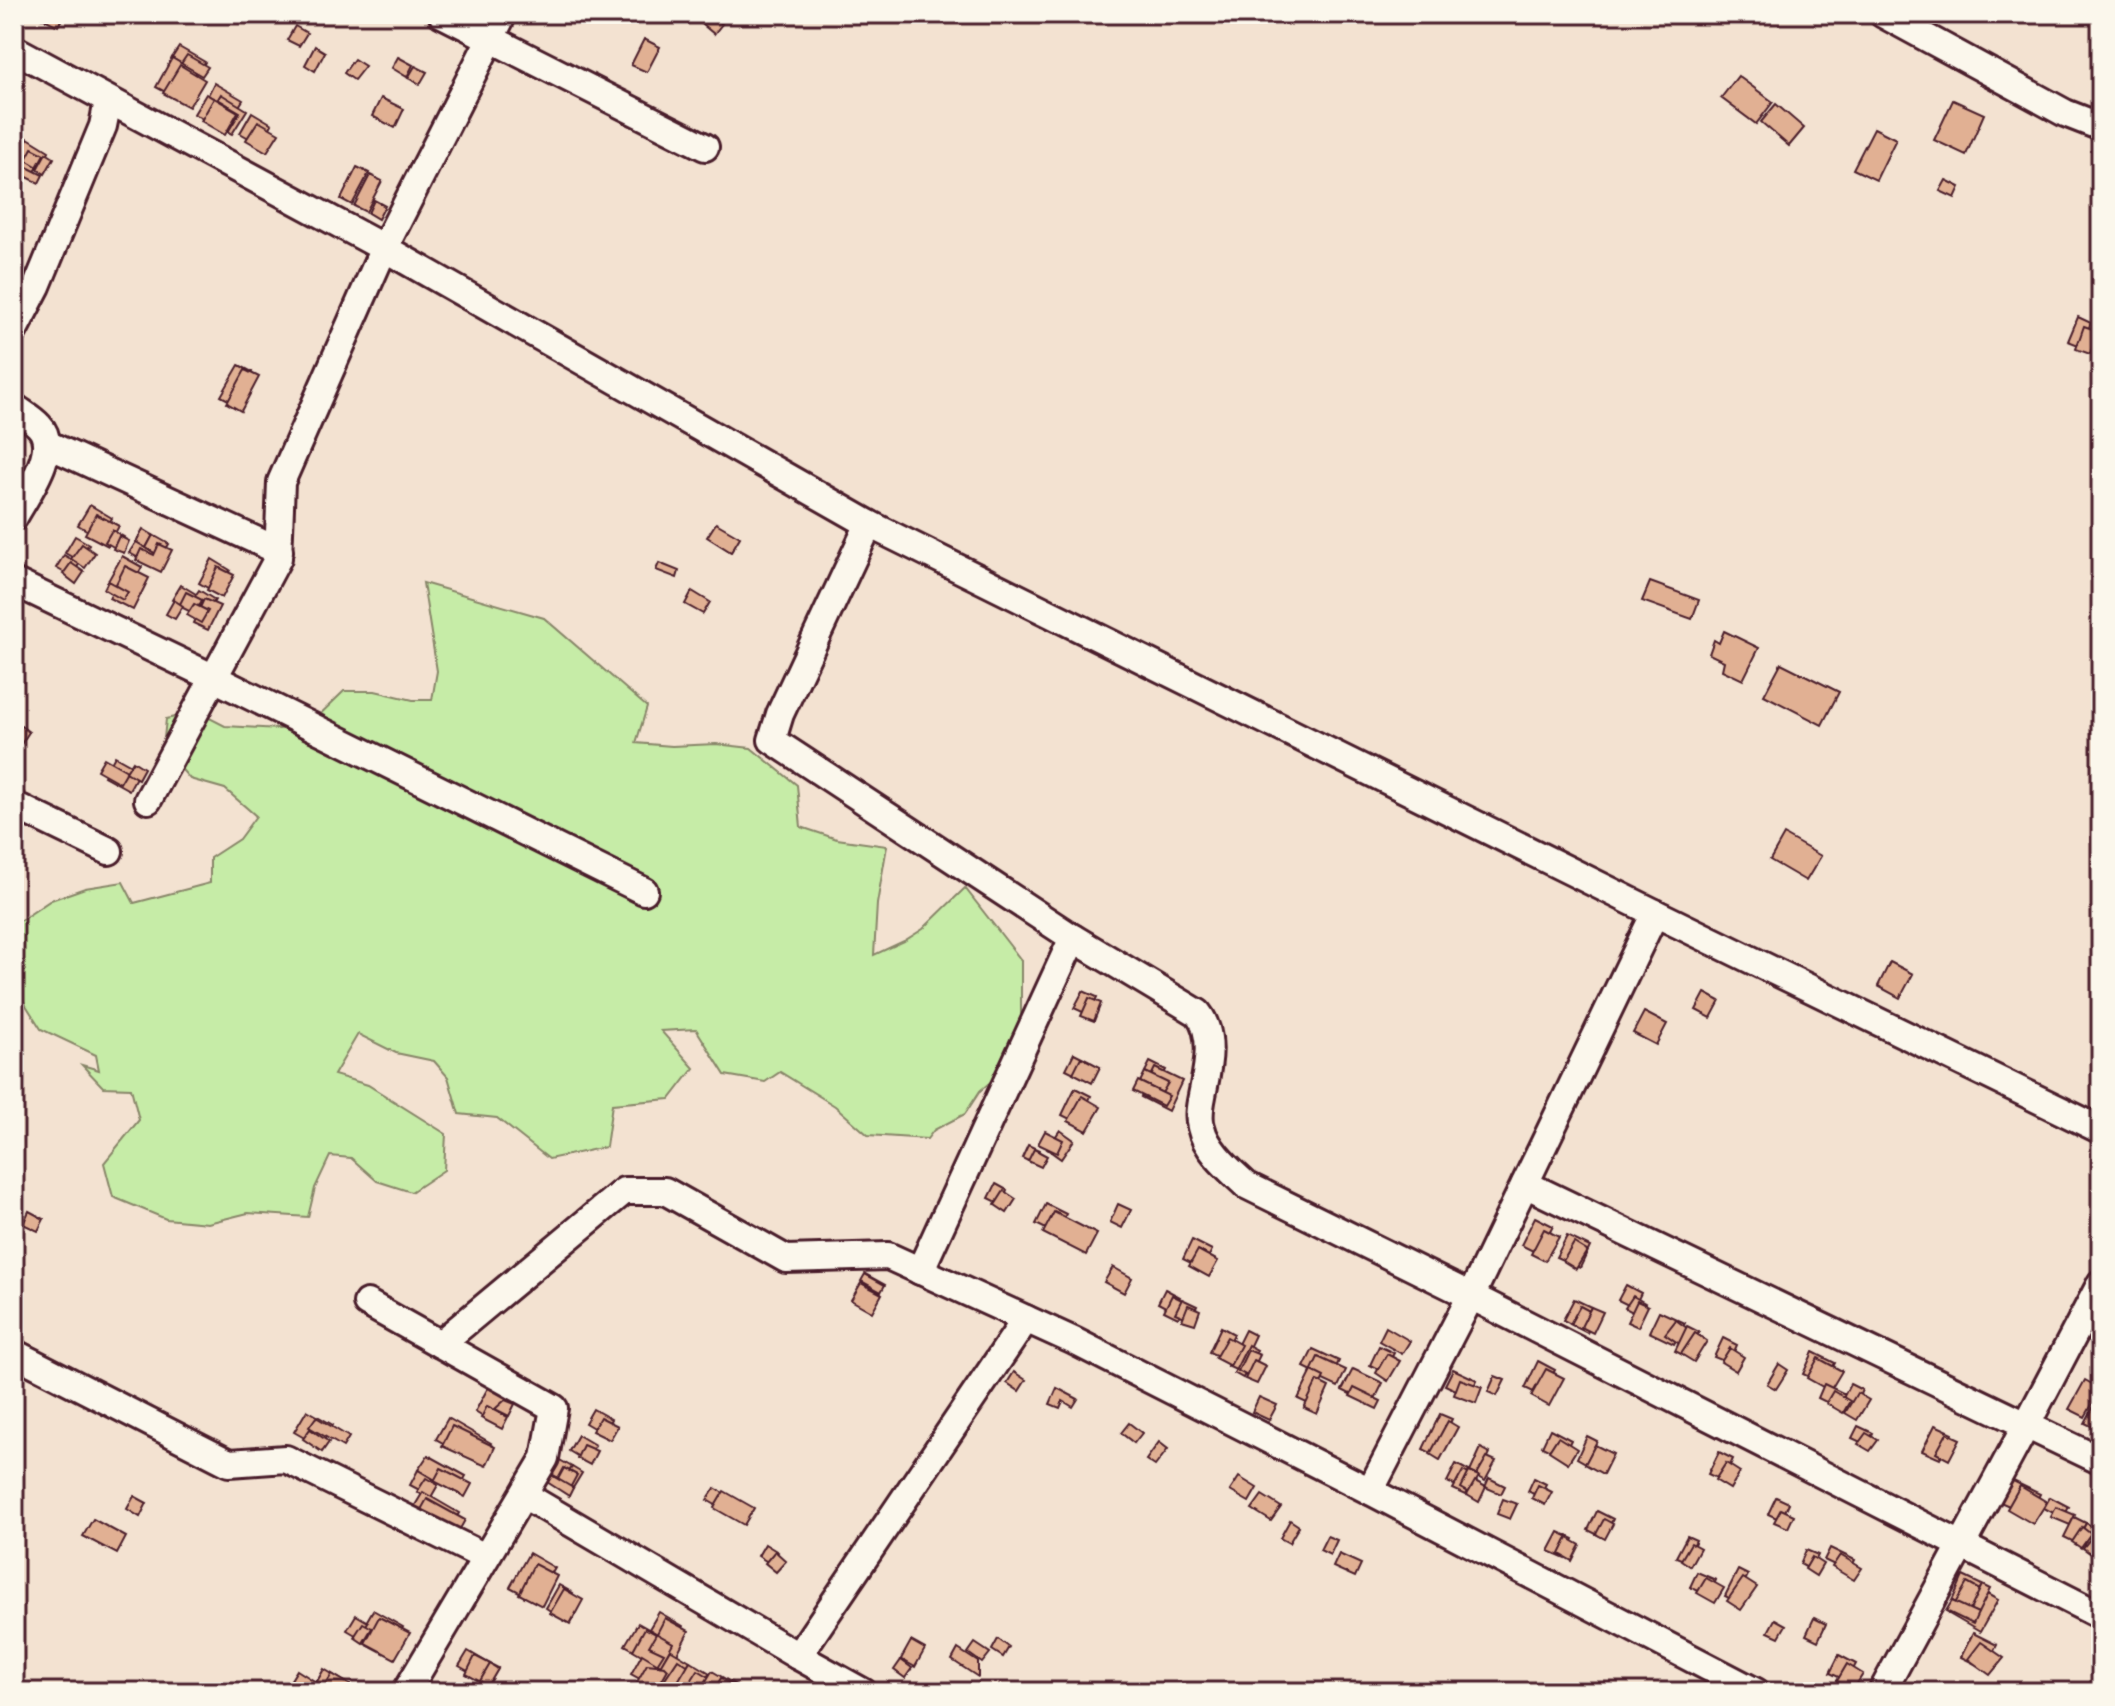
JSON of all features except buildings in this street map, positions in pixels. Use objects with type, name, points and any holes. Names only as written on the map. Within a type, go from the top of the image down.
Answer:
[{"type":"street","points":[[442,14],[705,147]]},
{"type":"street","points":[[148,800],[278,558],[281,482],[384,248],[503,14]]},
{"type":"street","points":[[1883,14],[2065,113],[2101,127]]},
{"type":"street","points":[[14,49],[384,248],[869,524],[2101,1130]]},
{"type":"street","points":[[14,330],[37,286],[103,126],[108,101]]},
{"type":"street","points":[[14,407],[41,427],[47,444],[42,466],[14,517]]},
{"type":"street","points":[[47,444],[279,551]]},
{"type":"street","points":[[869,524],[780,714],[772,740],[1073,938],[1198,1013],[1204,1020],[1209,1042],[1199,1112],[1201,1128],[1218,1158],[1246,1185],[2101,1616]]},
{"type":"street","points":[[14,582],[644,891]]},
{"type":"street","points":[[14,805],[109,851]]},
{"type":"street","points":[[1370,1491],[1471,1296],[1655,913]]},
{"type":"street","points":[[920,1271],[1073,938]]},
{"type":"street","points":[[1525,1184],[2101,1461]]},
{"type":"street","points":[[440,1344],[624,1191],[665,1191],[786,1259],[888,1256],[1074,1341],[1756,1692]]},
{"type":"street","points":[[1882,1692],[2101,1283]]},
{"type":"street","points":[[367,1303],[554,1408],[545,1458],[406,1692]]},
{"type":"street","points":[[798,1656],[1026,1319]]},
{"type":"street","points":[[14,1353],[229,1463],[286,1459],[485,1557]]},
{"type":"street","points":[[524,1495],[863,1692]]},
{"type":"green space","points":[[423,583],[544,618],[647,707],[636,743],[672,746],[716,744],[751,748],[797,785],[801,827],[837,839],[887,846],[877,904],[874,955],[923,929],[965,888],[1021,960],[1021,1024],[1008,1067],[980,1091],[965,1114],[934,1130],[927,1139],[868,1135],[835,1106],[780,1072],[765,1082],[725,1075],[696,1029],[661,1031],[694,1068],[670,1099],[612,1104],[606,1147],[549,1159],[497,1118],[459,1114],[448,1077],[434,1061],[396,1053],[358,1034],[334,1075],[368,1085],[446,1134],[444,1170],[411,1192],[377,1181],[351,1158],[330,1156],[315,1188],[308,1217],[248,1213],[208,1223],[166,1219],[113,1197],[104,1163],[139,1120],[131,1088],[103,1087],[82,1065],[99,1070],[96,1055],[41,1029],[17,991],[14,925],[51,900],[85,888],[123,882],[134,903],[210,883],[210,858],[239,839],[256,816],[225,789],[190,779],[163,748],[166,719],[198,712],[225,726],[279,729],[310,724],[344,691],[375,691],[413,700],[432,700],[437,671]]}]
